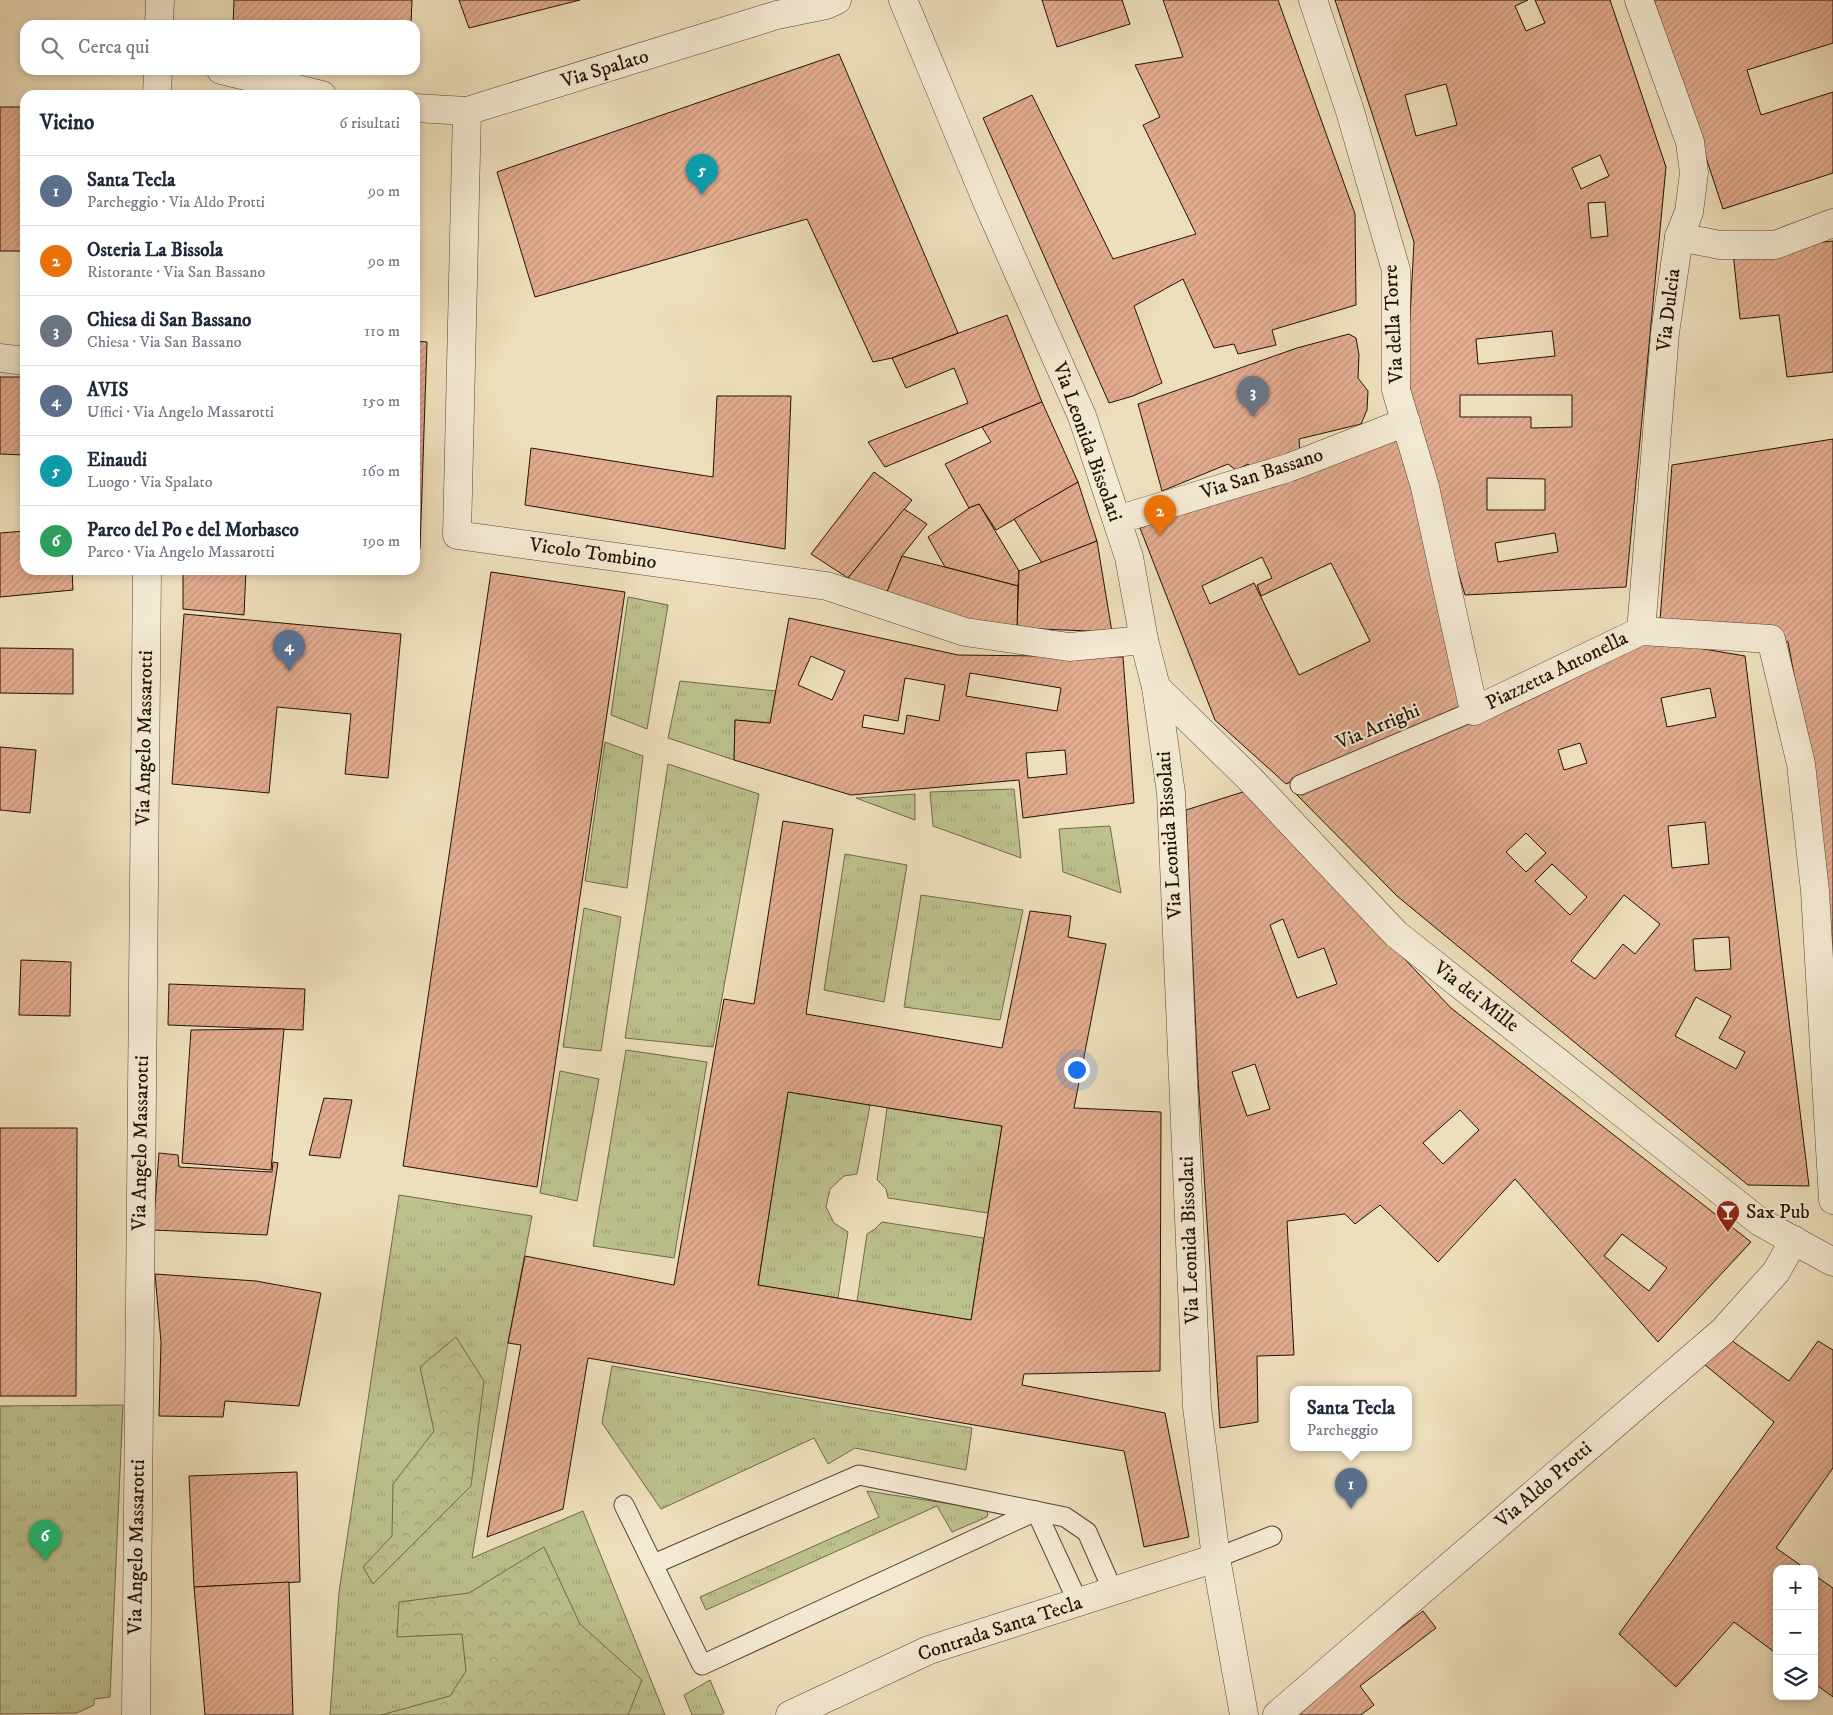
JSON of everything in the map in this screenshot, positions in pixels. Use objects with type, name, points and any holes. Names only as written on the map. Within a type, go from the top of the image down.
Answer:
[{"type":"street","points":[[159,20],[160,0]]},
{"type":"street","name":"Via Spalato","points":[[420,112],[467,111],[783,8],[826,5],[837,0]]},
{"type":"street","name":"Via Leonida Bissolati","points":[[903,0],[988,204],[1082,416],[1129,557],[1144,640],[1156,687],[1171,793],[1197,1407],[1216,1558],[1244,1715]]},
{"type":"street","name":"Via della Torre","points":[[1312,0],[1350,111],[1396,270],[1396,390],[1426,486],[1474,711]]},
{"type":"street","name":"Via Dulcia","points":[[1639,0],[1690,142],[1694,173],[1689,212],[1679,237],[1665,333],[1641,631]]},
{"type":"street","points":[[157,90],[158,75]]},
{"type":"street","points":[[241,75],[302,90]]},
{"type":"street","name":"Vicolo Tombino","points":[[467,111],[457,535],[827,586],[965,632],[1069,647],[1144,640]]},
{"type":"street","points":[[1679,237],[1720,245],[1776,245],[1833,224]]},
{"type":"street","points":[[0,358],[20,360]]},
{"type":"street","name":"Via San Bassano","points":[[1117,520],[1288,468],[1406,422]]},
{"type":"street","name":"Via Angelo Massarotti","points":[[136,1715],[147,575]]},
{"type":"street","points":[[1641,631],[1771,639],[1801,764],[1815,891],[1833,1200]]},
{"type":"street","name":"Piazzetta Antonella","points":[[1474,711],[1641,631]]},
{"type":"street","name":"Via dei Mille","points":[[1156,687],[1250,779],[1396,934],[1760,1222],[1833,1262]]},
{"type":"street","name":"Via Aldo Protti","points":[[1277,1715],[1723,1331],[1776,1272],[1794,1240]]},
{"type":"street","name":"Contrada Santa Tecla","points":[[790,1715],[928,1650],[1216,1558]]},
{"type":"lane","name":"Via Arrighi","points":[[1300,785],[1474,711]]},
{"type":"lane","points":[[654,1564],[859,1475],[1065,1517],[1087,1532],[1113,1591]]},
{"type":"lane","points":[[624,1505],[702,1665],[1036,1511]]},
{"type":"lane","points":[[1036,1511],[1078,1602]]},
{"type":"lane","points":[[1216,1558],[1272,1536]]},
{"type":"green space","points":[[628,597],[668,605],[647,729],[611,715]]},
{"type":"green space","points":[[680,681],[776,691],[770,723],[735,720],[734,760],[668,738]]},
{"type":"green space","points":[[605,742],[643,756],[627,888],[585,881]]},
{"type":"green space","points":[[668,764],[759,794],[713,1047],[625,1038]]},
{"type":"green space","points":[[1014,789],[1021,858],[933,826],[930,792]]},
{"type":"green space","points":[[915,794],[915,820],[856,798]]},
{"type":"green space","points":[[1110,826],[1121,893],[1063,872],[1059,829]]},
{"type":"green space","points":[[845,854],[907,865],[884,1002],[824,990]]},
{"type":"green space","points":[[921,895],[1023,910],[1000,1020],[904,1007]]},
{"type":"green space","points":[[584,908],[621,917],[601,1051],[563,1047]]},
{"type":"green space","points":[[626,1050],[707,1062],[674,1258],[593,1246]]},
{"type":"green space","points":[[560,1071],[599,1079],[577,1201],[540,1193]]},
{"type":"green space","points":[[788,1092],[870,1105],[857,1174],[844,1176],[830,1189],[826,1207],[834,1223],[848,1232],[838,1298],[758,1285]]},
{"type":"green space","points":[[887,1108],[1002,1126],[988,1213],[888,1198],[886,1189],[877,1180]]},
{"type":"green space","points":[[399,1195],[532,1216],[508,1343],[472,1558],[583,1511],[665,1715],[330,1715],[339,1592]]},
{"type":"green space","points":[[882,1222],[984,1238],[971,1320],[857,1301],[867,1234]]},
{"type":"green space","points":[[456,1337],[484,1381],[471,1486],[373,1584],[363,1567],[392,1536],[393,1484],[434,1431],[420,1367]]},
{"type":"green space","points":[[612,1366],[972,1428],[966,1470],[855,1448],[828,1464],[814,1438],[661,1509],[602,1423]]},
{"type":"green space","points":[[123,1405],[110,1697],[94,1699],[94,1705],[77,1713],[0,1714],[0,1406]]},
{"type":"green space","points":[[867,1491],[983,1509],[988,1513],[987,1517],[952,1532],[937,1506],[706,1610],[700,1597],[879,1517]]},
{"type":"green space","points":[[544,1547],[580,1624],[642,1680],[628,1715],[381,1715],[450,1696],[466,1671],[462,1634],[397,1637],[399,1602],[469,1593]]},
{"type":"green space","points":[[710,1680],[724,1713],[720,1715],[692,1715],[684,1695]]},
{"type":"building","points":[[234,0],[412,0],[411,20],[233,20]]},
{"type":"building","points":[[459,0],[580,0],[469,28]]},
{"type":"building","points":[[1042,0],[1122,0],[1130,24],[1057,47]]},
{"type":"building","points":[[1163,0],[1278,0],[1355,214],[1356,305],[1272,330],[1276,345],[1238,354],[1234,344],[1214,348],[1183,279],[1134,306],[1162,383],[1133,396],[1109,403],[983,118],[1032,95],[1113,259],[1196,234],[1143,125],[1160,117],[1135,65],[1183,57]]},
{"type":"building","points":[[1335,0],[1528,0],[1515,6],[1526,31],[1545,23],[1535,0],[1610,0],[1666,167],[1626,587],[1465,595],[1420,446],[1407,372],[1414,242]],"holes":[[[1446,84],[1457,125],[1416,136],[1405,95]],[[1600,155],[1609,176],[1581,189],[1572,168]],[[1605,202],[1608,236],[1591,238],[1588,203]],[[1552,331],[1555,356],[1478,364],[1476,339]],[[1460,395],[1572,395],[1572,427],[1531,428],[1531,417],[1460,417]],[[1487,478],[1545,479],[1545,510],[1487,510]],[[1555,533],[1558,552],[1498,562],[1495,543]]]},
{"type":"building","points":[[1654,0],[1833,0],[1833,43],[1747,70],[1761,115],[1833,92],[1833,173],[1723,209]]},
{"type":"building","points":[[839,54],[958,333],[892,358],[873,362],[807,219],[535,297],[497,172]]},
{"type":"building","points":[[0,107],[20,107],[20,251],[0,251]]},
{"type":"building","points":[[1833,241],[1833,372],[1787,377],[1779,315],[1740,319],[1733,252]]},
{"type":"building","points":[[1007,315],[1042,402],[885,467],[868,442],[968,403],[954,368],[906,388],[892,358]]},
{"type":"building","points":[[1349,334],[1356,338],[1359,355],[1358,378],[1368,391],[1367,410],[1361,424],[1299,439],[1300,453],[1252,469],[1248,464],[1236,470],[1228,464],[1162,491],[1138,404],[1297,348]]},
{"type":"building","points":[[420,341],[427,342],[420,549]]},
{"type":"building","points":[[0,377],[20,377],[20,455],[0,454]]},
{"type":"building","points":[[717,396],[791,396],[785,549],[525,505],[531,448],[713,477]]},
{"type":"building","points":[[1042,402],[1078,482],[996,530],[979,504],[969,508],[945,464],[991,442],[982,427]]},
{"type":"building","points":[[1398,434],[1470,708],[1286,784],[1215,720],[1140,528]],"holes":[[[1262,557],[1272,578],[1257,585],[1261,596],[1331,563],[1370,641],[1299,675],[1254,583],[1210,604],[1202,586]]]},
{"type":"building","points":[[1833,439],[1833,1054],[1816,795],[1788,642],[1660,620],[1672,465]]},
{"type":"building","points":[[874,472],[912,500],[848,578],[811,554]]},
{"type":"building","points":[[1078,482],[1097,541],[1042,563],[1014,519]]},
{"type":"building","points":[[979,504],[1019,571],[1018,586],[945,567],[928,537],[969,508]]},
{"type":"building","points":[[904,509],[927,524],[902,556],[884,599],[848,578]]},
{"type":"building","points":[[20,531],[20,575],[72,575],[73,590],[0,597],[0,533]]},
{"type":"building","points":[[1097,541],[1112,632],[1017,628],[1019,571]]},
{"type":"building","points":[[902,556],[1018,586],[1017,628],[967,624],[884,599]]},
{"type":"building","points":[[491,572],[625,592],[537,1187],[403,1166]]},
{"type":"building","points":[[183,575],[246,575],[244,615],[183,609]]},
{"type":"building","points":[[184,614],[401,634],[388,778],[345,774],[351,714],[277,707],[269,793],[172,784]]},
{"type":"building","points":[[789,618],[958,655],[1123,657],[1134,803],[1023,818],[1019,780],[851,795],[734,760],[735,720],[770,723]],"holes":[[[811,656],[845,671],[832,700],[798,685]],[[970,673],[1061,688],[1057,711],[966,696]],[[905,678],[945,685],[939,721],[907,715],[904,734],[862,727],[864,715],[898,721]],[[1065,750],[1067,774],[1028,778],[1026,753]]]},
{"type":"building","points":[[1639,638],[1745,656],[1809,1186],[1748,1185],[1397,896],[1295,793]],"holes":[[[1710,688],[1716,717],[1667,727],[1661,698]],[[1580,743],[1587,763],[1564,770],[1558,750]],[[1705,822],[1709,864],[1672,868],[1668,826]],[[1526,833],[1546,853],[1526,872],[1506,852]],[[1552,864],[1587,897],[1570,915],[1535,881]],[[1624,895],[1660,924],[1635,954],[1623,944],[1595,979],[1571,961]],[[1729,937],[1731,969],[1695,971],[1693,939]],[[1696,997],[1731,1016],[1719,1038],[1745,1052],[1736,1069],[1675,1036]]]},
{"type":"building","points":[[0,648],[73,649],[73,694],[0,693]]},
{"type":"building","points":[[0,747],[36,750],[30,813],[0,810]]},
{"type":"building","points":[[1246,791],[1451,1008],[1751,1242],[1658,1342],[1515,1179],[1438,1262],[1380,1205],[1355,1224],[1345,1214],[1287,1221],[1294,1355],[1257,1356],[1258,1422],[1220,1428],[1198,1078],[1186,810]],"holes":[[[1283,919],[1298,958],[1324,948],[1337,984],[1297,998],[1270,925]],[[1255,1064],[1270,1109],[1247,1116],[1232,1072]],[[1460,1110],[1479,1130],[1443,1164],[1423,1143]],[[1622,1234],[1667,1268],[1649,1291],[1604,1256]]]},
{"type":"building","points":[[783,821],[833,829],[806,1014],[1002,1048],[1030,911],[1071,916],[1068,937],[1106,944],[1074,1108],[1161,1112],[1160,1371],[1024,1374],[1022,1385],[1165,1413],[1189,1537],[1144,1547],[1124,1451],[588,1358],[563,1509],[487,1537],[521,1345],[508,1343],[525,1256],[674,1285],[724,999],[754,1004]],"holes":[[[788,1092],[1002,1126],[971,1320],[758,1285]]]},
{"type":"building","points":[[21,960],[71,962],[70,1016],[19,1015]]},
{"type":"building","points":[[169,984],[305,989],[303,1030],[168,1025]]},
{"type":"building","points":[[284,1029],[271,1170],[182,1163],[191,1030]]},
{"type":"building","points":[[324,1098],[352,1100],[340,1158],[309,1155]]},
{"type":"building","points":[[0,1128],[77,1128],[76,1396],[0,1396]]},
{"type":"building","points":[[159,1153],[178,1155],[179,1167],[272,1172],[273,1162],[278,1163],[267,1235],[153,1230]]},
{"type":"building","points":[[155,1274],[256,1281],[321,1293],[299,1406],[225,1401],[223,1417],[159,1416],[161,1342]]},
{"type":"building","points":[[1728,1338],[1789,1381],[1818,1341],[1833,1350],[1833,1468],[1776,1548],[1800,1565],[1773,1565],[1773,1651],[1734,1622],[1676,1687],[1619,1634],[1774,1422],[1704,1364]]},
{"type":"building","points":[[297,1472],[300,1582],[194,1587],[189,1476]]},
{"type":"building","points":[[1818,1578],[1833,1588],[1833,1697],[1818,1686]]},
{"type":"building","points":[[289,1582],[293,1715],[205,1715],[194,1587]]},
{"type":"building","points":[[1423,1611],[1436,1628],[1360,1686],[1374,1705],[1361,1715],[1285,1715]]},
{"type":"place","name":"Einaudi","points":[[702,195]]},
{"type":"place","name":"Chiesa di San Bassano","points":[[1253,417]]},
{"type":"place","name":"Osteria La Bissola","points":[[1160,536]]},
{"type":"place","name":"AVIS","points":[[289,671]]},
{"type":"place","name":"Sax Pub","points":[[1728,1233]]},
{"type":"place","name":"Santa Tecla","points":[[1351,1509]]},
{"type":"place","name":"Parco del Po e del Morbasco","points":[[45,1561]]}]
